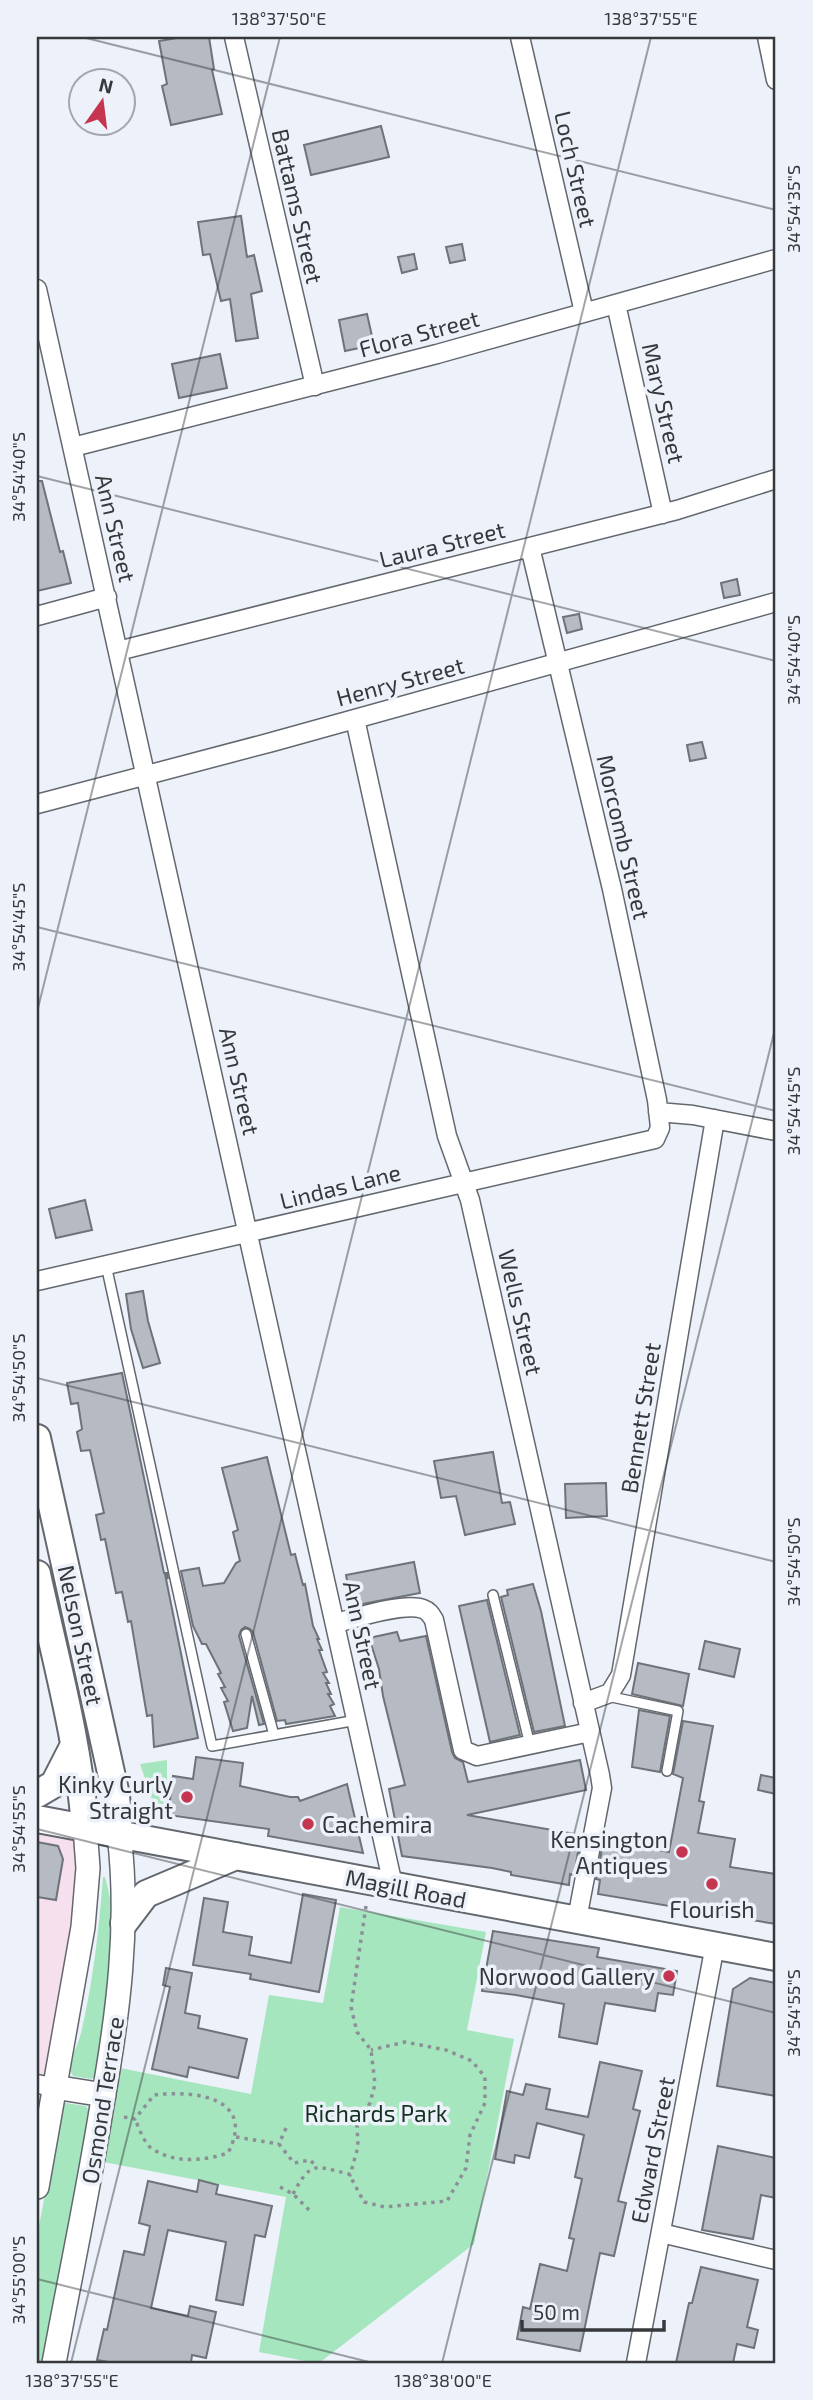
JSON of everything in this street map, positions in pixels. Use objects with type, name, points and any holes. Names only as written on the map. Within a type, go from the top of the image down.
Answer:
[{"type":"main road","name":"Nelson Street","points":[[37,1438],[116,1795],[119,1834]]},
{"type":"main road","name":"Nelson Street","points":[[37,1574],[74,1745],[83,1796],[85,1828]]},
{"type":"main road","points":[[37,1794],[54,1784],[74,1745]]},
{"type":"main road","name":"Magill Road","points":[[37,1819],[776,1956]]},
{"type":"main road","points":[[124,1923],[146,1894],[236,1856]]},
{"type":"street","name":"Battams Street","points":[[234,37],[315,386]]},
{"type":"street","name":"Loch Street","points":[[520,37],[584,312]]},
{"type":"street","points":[[767,37],[776,80]]},
{"type":"street","name":"Flora Street","points":[[73,447],[315,386],[776,259]]},
{"type":"street","name":"Ann Street","points":[[37,289],[393,1885]]},
{"type":"street","name":"Mary Street","points":[[616,304],[663,513]]},
{"type":"street","name":"Laura Street","points":[[118,651],[663,513],[776,479]]},
{"type":"street","name":"Morcomb Street","points":[[530,547],[612,889],[658,1112],[660,1128],[655,1139]]},
{"type":"street","points":[[37,616],[107,597]]},
{"type":"street","name":"Henry Street","points":[[37,804],[776,602]]},
{"type":"street","name":"Wells Street","points":[[355,719],[447,1136],[470,1200],[510,1370],[602,1788],[577,1919]]},
{"type":"street","points":[[658,1112],[715,1119],[776,1131]]},
{"type":"street","name":"Bennett Street","points":[[605,1696],[615,1687],[621,1675],[715,1119]]},
{"type":"street","name":"Lindas Lane","points":[[37,1281],[655,1139]]},
{"type":"street","points":[[336,1623],[405,1607],[429,1612],[434,1620],[463,1751],[477,1756],[590,1732]]},
{"type":"street","points":[[583,1703],[605,1696]]},
{"type":"street","name":"Osmond Terrace","points":[[37,2187],[46,2085],[83,1927],[88,1868],[85,1828]]},
{"type":"street","name":"Osmond Terrace","points":[[54,2363],[104,2095],[118,2004],[124,1923],[124,1874],[119,1834]]},
{"type":"street","name":"Edward Street","points":[[636,2363],[715,1945]]},
{"type":"street","points":[[46,2085],[104,2095]]},
{"type":"street","points":[[661,2234],[776,2260]]},
{"type":"lane","points":[[106,1265],[212,1746],[357,1720]]},
{"type":"lane","points":[[493,1595],[530,1745]]},
{"type":"lane","points":[[246,1634],[274,1735]]},
{"type":"lane","points":[[605,1696],[678,1711],[667,1771]]},
{"type":"path","points":[[349,2174],[358,2147],[357,2124],[370,2103],[375,2084],[371,2050],[357,2032],[351,2007],[366,1906]]},
{"type":"path","points":[[236,2137],[279,2144],[294,2163],[310,2160],[316,2166],[349,2174],[364,2202],[385,2207],[447,2201],[466,2168],[470,2135],[485,2102],[485,2077],[472,2061],[446,2050],[405,2042],[371,2050]]},
{"type":"path","points":[[177,2092],[197,2095],[228,2108],[236,2120],[236,2137],[228,2153],[208,2160],[186,2160],[149,2148],[135,2119],[154,2095],[177,2092]]},
{"type":"path","points":[[124,2117],[135,2119]]},
{"type":"path","points":[[279,2144],[286,2128]]},
{"type":"path","points":[[293,2194],[302,2178],[316,2166]]},
{"type":"path","points":[[280,2187],[293,2194],[309,2210]]},
{"type":"shaded area","points":[[37,1819],[85,1828],[54,2087],[37,2084]]},
{"type":"green space","points":[[167,1760],[167,1813],[154,1805],[140,1764]]},
{"type":"green space","points":[[103,1877],[110,1901],[113,1951],[97,2076],[91,2079],[73,2076],[69,2069],[81,2033],[89,1995]]},
{"type":"green space","name":"Richards Park","points":[[340,1907],[486,1932],[467,2030],[514,2039],[474,2244],[319,2363],[315,2363],[259,2352],[286,2197],[93,2160],[110,2066],[251,2094],[269,1995],[323,2003]]},
{"type":"green space","points":[[65,2103],[86,2106],[90,2113],[44,2363],[37,2363],[37,2237],[60,2114]]},
{"type":"building","points":[[209,37],[212,70],[222,114],[171,125],[162,86],[167,84],[159,41]]},
{"type":"building","points":[[381,126],[389,157],[311,175],[304,145]]},
{"type":"building","points":[[241,216],[247,257],[254,255],[262,291],[251,294],[258,338],[236,341],[230,299],[221,301],[210,254],[203,255],[198,222]]},
{"type":"building","points":[[462,244],[465,260],[450,263],[446,247]]},
{"type":"building","points":[[414,254],[417,269],[402,273],[398,257]]},
{"type":"building","points":[[367,314],[374,345],[345,351],[339,320]]},
{"type":"building","points":[[220,354],[227,388],[179,398],[172,364]]},
{"type":"building","points":[[37,481],[42,481],[60,552],[63,551],[71,583],[37,591]]},
{"type":"building","points":[[737,579],[740,595],[724,598],[721,583]]},
{"type":"building","points":[[579,614],[582,629],[567,633],[563,617]]},
{"type":"building","points":[[702,742],[706,758],[690,761],[687,745]]},
{"type":"building","points":[[85,1200],[92,1230],[56,1238],[49,1209]]},
{"type":"building","points":[[143,1291],[160,1363],[143,1368],[131,1329],[126,1294]]},
{"type":"building","points":[[122,1373],[164,1573],[167,1573],[168,1579],[165,1574],[198,1738],[154,1747],[152,1715],[147,1716],[131,1621],[128,1622],[122,1592],[116,1593],[105,1539],[101,1540],[96,1515],[104,1513],[90,1450],[81,1451],[77,1432],[82,1429],[78,1403],[71,1404],[67,1383]]},
{"type":"building","points":[[493,1452],[502,1503],[510,1502],[515,1524],[465,1535],[456,1496],[441,1498],[434,1461]]},
{"type":"building","points":[[267,1457],[291,1555],[295,1554],[303,1585],[305,1584],[313,1626],[322,1650],[319,1650],[327,1672],[323,1673],[329,1683],[326,1683],[331,1694],[328,1694],[334,1704],[330,1706],[335,1716],[286,1724],[285,1720],[277,1721],[253,1632],[245,1627],[239,1636],[264,1724],[259,1725],[252,1696],[247,1728],[233,1731],[224,1702],[228,1701],[221,1688],[225,1687],[218,1674],[221,1673],[193,1626],[181,1571],[199,1568],[203,1586],[224,1583],[240,1561],[233,1532],[238,1530],[222,1468]]},
{"type":"building","points":[[606,1483],[607,1516],[566,1518],[565,1484]]},
{"type":"building","points":[[414,1562],[420,1593],[352,1606],[346,1575]]},
{"type":"building","points":[[533,1584],[565,1726],[534,1732],[501,1597],[508,1595],[507,1590]]},
{"type":"building","points":[[487,1600],[520,1735],[490,1742],[459,1606]]},
{"type":"building","points":[[397,1632],[400,1641],[426,1636],[452,1752],[455,1758],[463,1762],[468,1782],[580,1760],[586,1790],[467,1815],[581,1835],[574,1875],[570,1874],[569,1885],[511,1875],[511,1872],[492,1868],[402,1856],[389,1789],[405,1785],[379,1669],[369,1638]]},
{"type":"building","points":[[705,1641],[740,1649],[734,1677],[699,1669]]},
{"type":"building","points":[[638,1663],[689,1674],[683,1706],[632,1694]]},
{"type":"building","points":[[639,1710],[670,1716],[660,1772],[632,1767]]},
{"type":"building","points":[[683,1721],[713,1726],[699,1801],[704,1802],[698,1833],[735,1839],[730,1867],[776,1874],[776,1924],[598,1894],[600,1880],[596,1879],[604,1839],[669,1852],[683,1778],[673,1774]]},
{"type":"building","points":[[196,1757],[243,1763],[240,1786],[298,1797],[300,1801],[347,1784],[363,1853],[268,1836],[269,1829],[168,1815],[173,1776],[193,1779]]},
{"type":"building","points":[[761,1775],[776,1778],[776,1794],[758,1790]]},
{"type":"building","points":[[37,1842],[58,1846],[63,1859],[56,1900],[37,1897]]},
{"type":"building","points":[[303,1894],[336,1900],[319,1992],[250,1979],[251,1974],[193,1965],[204,1898],[228,1902],[223,1932],[252,1937],[249,1955],[291,1963]]},
{"type":"building","points":[[493,1931],[599,1948],[597,1957],[677,1971],[673,1995],[658,1993],[655,2011],[605,2003],[597,2044],[559,2037],[564,2004],[482,1991]]},
{"type":"building","points":[[166,1968],[192,1973],[185,2013],[200,2016],[198,2028],[247,2039],[238,2078],[189,2067],[187,2077],[152,2069],[170,1987],[163,1985]]},
{"type":"building","points":[[750,1978],[776,1983],[776,2096],[717,2086],[733,1989]]},
{"type":"building","points":[[600,2062],[642,2071],[633,2109],[640,2111],[618,2201],[626,2203],[614,2256],[600,2253],[580,2351],[517,2339],[523,2307],[530,2309],[540,2264],[567,2271],[574,2239],[569,2238],[582,2179],[575,2177],[584,2135],[537,2123],[529,2158],[515,2155],[514,2163],[495,2159],[507,2091],[523,2095],[526,2084],[550,2089],[546,2109],[588,2117]]},
{"type":"building","points":[[718,2146],[776,2158],[776,2198],[761,2195],[753,2239],[702,2230]]},
{"type":"building","points":[[199,2180],[218,2185],[216,2194],[272,2206],[265,2237],[255,2235],[243,2305],[216,2300],[226,2242],[168,2230],[151,2308],[188,2316],[190,2306],[216,2312],[206,2358],[192,2355],[191,2363],[114,2363],[97,2360],[104,2329],[107,2330],[124,2251],[144,2255],[150,2226],[139,2223],[148,2181],[197,2192]]},
{"type":"building","points":[[701,2267],[758,2280],[747,2327],[758,2330],[754,2348],[737,2344],[733,2363],[676,2363],[689,2303],[692,2303]]},
{"type":"place","name":"Kinky Curly Straight","points":[[187,1797]]},
{"type":"place","name":"Cachemira","points":[[308,1824]]},
{"type":"place","name":"Kensington Antiques","points":[[682,1852]]},
{"type":"place","name":"Flourish","points":[[712,1884]]},
{"type":"place","name":"Norwood Gallery","points":[[669,1976]]}]
